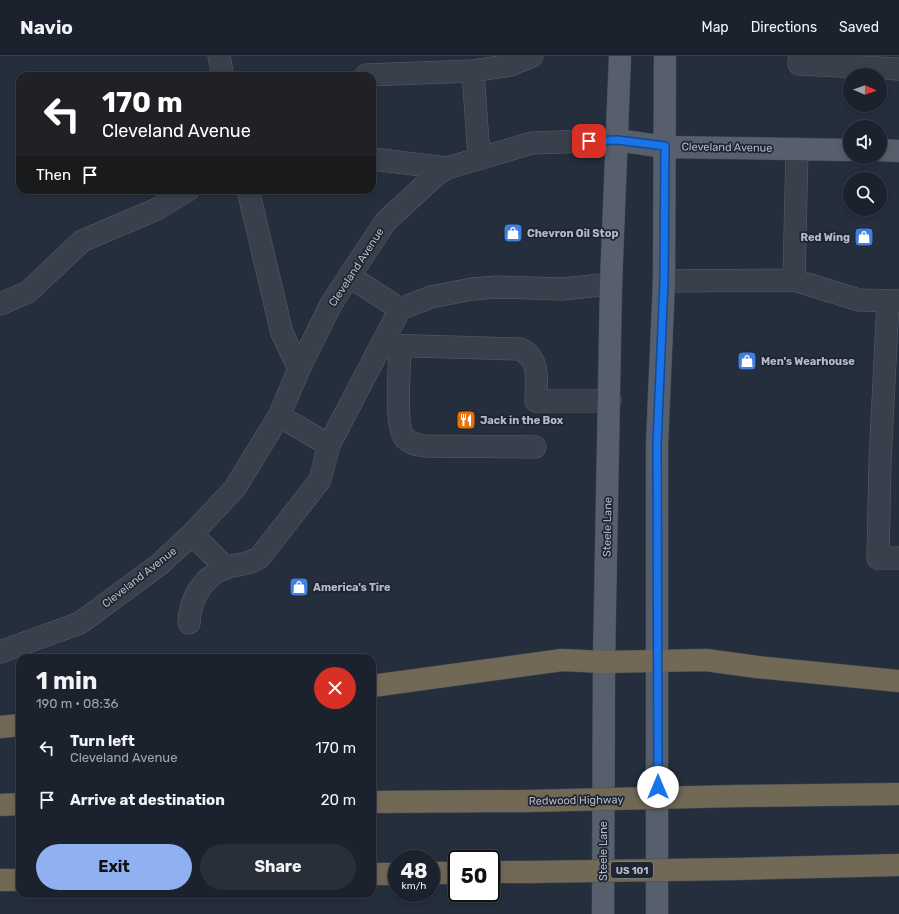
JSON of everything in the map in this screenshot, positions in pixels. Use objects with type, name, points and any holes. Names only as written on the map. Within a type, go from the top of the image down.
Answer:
[{"type":"highway","points":[[376,685],[562,660],[658,662],[706,660],[757,667],[899,681]]},
{"type":"highway","points":[[0,727],[16,725]]},
{"type":"highway","name":"Redwood Highway","points":[[376,802],[528,801],[899,794]]},
{"type":"highway","points":[[0,805],[16,804]]},
{"type":"highway","name":"US 101","points":[[500,872],[899,865]]},
{"type":"highway","points":[[376,874],[388,874]]},
{"type":"highway","points":[[0,880],[16,880]]},
{"type":"main road","name":"Steele Lane","points":[[603,914],[604,662],[611,284],[620,56]]},
{"type":"main road","points":[[657,914],[657,444],[664,281],[665,56]]},
{"type":"main road","name":"Cleveland Avenue","points":[[617,140],[665,146],[843,150]]},
{"type":"main road","points":[[887,150],[899,151]]},
{"type":"street","points":[[219,56],[222,72]]},
{"type":"street","points":[[374,72],[392,65],[474,71],[511,65],[532,56]]},
{"type":"street","points":[[800,56],[799,64],[899,69]]},
{"type":"street","points":[[474,71],[479,158]]},
{"type":"street","name":"Cleveland Avenue","points":[[0,652],[80,622],[160,564],[192,534],[235,488],[279,416],[299,369],[331,304],[386,221],[436,175],[447,168],[532,142],[617,140]]},
{"type":"street","points":[[794,280],[797,148]]},
{"type":"street","points":[[376,159],[447,168]]},
{"type":"street","points":[[0,304],[28,292],[82,241],[157,209],[181,194]]},
{"type":"street","points":[[249,194],[280,326],[299,369]]},
{"type":"street","points":[[349,276],[400,309]]},
{"type":"street","points":[[664,281],[794,280],[859,300],[894,301],[880,462],[878,558],[899,558]]},
{"type":"street","points":[[400,309],[431,297],[472,289],[497,287],[562,289],[611,284]]},
{"type":"street","points":[[189,623],[190,612],[198,590],[216,573],[226,568],[247,564],[260,557],[320,480],[329,445],[391,345],[400,309]]},
{"type":"street","points":[[391,345],[520,349],[531,357],[535,363],[536,401],[610,401]]},
{"type":"street","points":[[391,345],[399,422],[405,438],[414,444],[426,446],[535,447]]},
{"type":"street","points":[[279,416],[329,445]]},
{"type":"street","points":[[192,534],[226,568]]},
{"type":"place","name":"Chevron Oil Stop","points":[[513,233]]},
{"type":"place","name":"Red Wing","points":[[864,237]]},
{"type":"place","name":"Men's Wearhouse","points":[[747,361]]},
{"type":"place","name":"Jack in the Box","points":[[466,420]]},
{"type":"place","name":"America's Tire","points":[[299,587]]},
{"type":"route","points":[[589,141],[617,140],[665,146],[664,281],[657,444],[658,787]]}]
